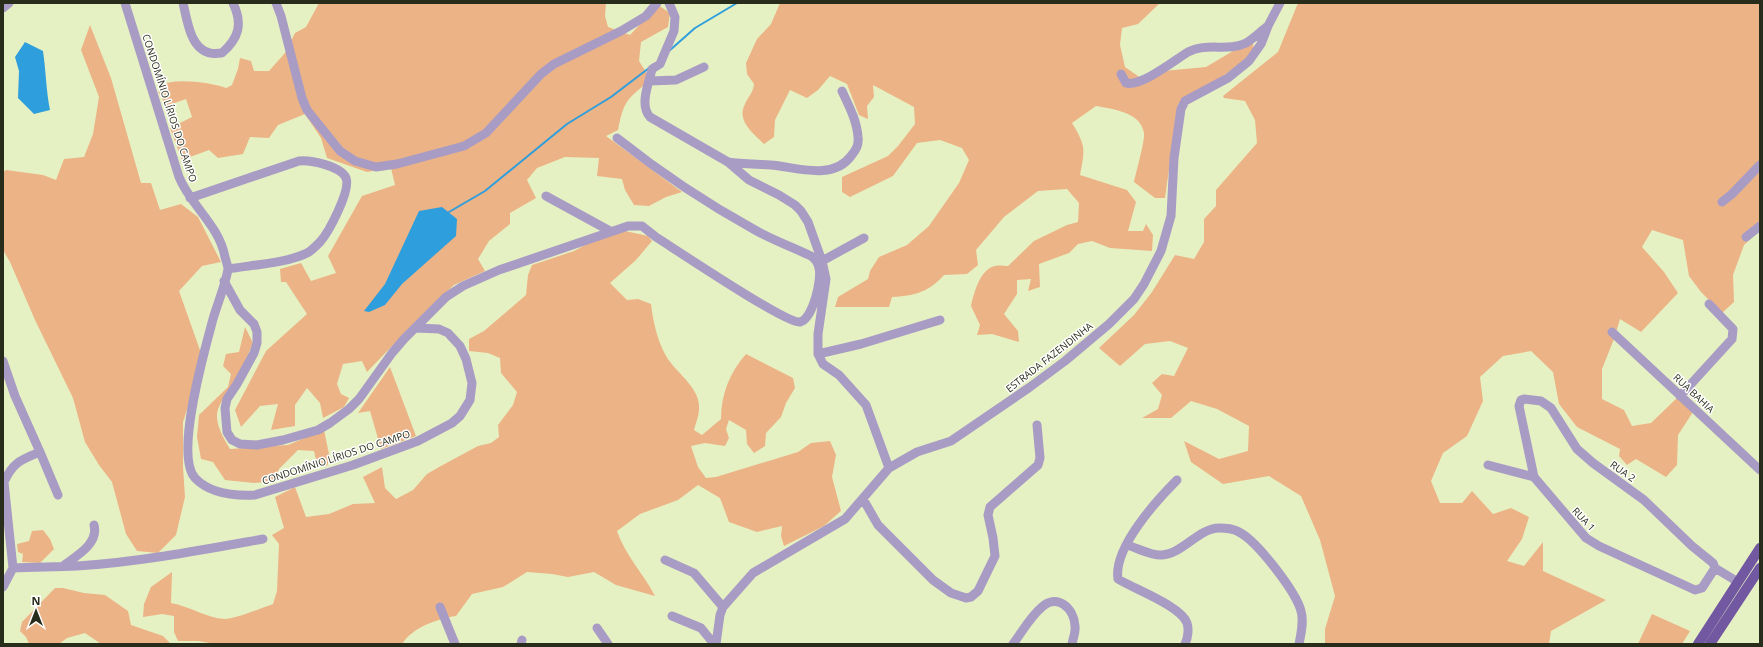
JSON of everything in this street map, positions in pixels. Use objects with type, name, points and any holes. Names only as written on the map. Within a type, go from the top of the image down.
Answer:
[{"type":"main road","points":[[1698,644],[1760,548]]},
{"type":"main road","points":[[1710,644],[1760,568]]},
{"type":"street","points":[[3,8],[9,3]]},
{"type":"street","name":"CONDOMÍNIO LÍRIOS DO CAMPO","points":[[125,3],[183,188],[216,231],[224,249],[228,269],[213,320],[191,412],[187,446],[191,470],[194,478],[217,492],[240,496],[255,495],[353,465],[418,441],[452,423],[460,416],[470,400],[472,383],[466,359],[460,346],[448,333],[439,329],[417,328]]},
{"type":"street","points":[[183,3],[192,36],[197,46],[209,53],[222,53],[232,44],[237,34],[238,22],[233,3]]},
{"type":"street","points":[[276,3],[288,42],[302,98],[307,110],[340,151],[355,161],[376,167],[397,164],[464,146],[486,134],[541,74],[554,64],[646,16],[657,3]]},
{"type":"street","points":[[669,3],[675,17],[674,31],[660,64],[652,69],[644,104],[646,112],[650,117],[728,162],[749,180],[795,205],[808,222],[822,261],[826,279],[818,334],[818,354],[823,364],[839,375],[866,405],[889,468]]},
{"type":"street","name":"ESTRADA FAZENDINHA","points":[[715,644],[720,615],[723,607],[753,573],[845,519],[889,468],[917,452],[951,441],[999,409],[1065,361],[1109,324],[1134,299],[1144,284],[1161,251],[1171,216],[1174,158],[1181,109],[1185,101],[1228,78],[1249,61],[1261,44],[1268,26],[1280,3]]},
{"type":"street","points":[[1121,74],[1126,83],[1136,83],[1190,51],[1204,46],[1235,46],[1246,43],[1268,26]]},
{"type":"street","points":[[650,81],[676,80],[704,67]]},
{"type":"street","points":[[728,162],[772,165],[806,171],[840,166],[848,161],[857,148],[858,138],[856,122],[842,91]]},
{"type":"street","points":[[224,281],[240,310],[254,324],[257,332],[257,343],[254,353],[227,399],[225,408],[227,432],[232,440],[240,444],[257,445],[283,440],[318,430],[330,423],[359,399],[392,353],[417,328],[429,313],[446,297],[463,286],[499,270],[628,226],[642,226],[766,307],[793,322],[800,322],[807,319],[820,277],[816,260],[811,256],[756,231],[701,198],[656,169],[616,138]]},
{"type":"street","points":[[190,198],[299,160],[307,160],[340,169],[345,175],[347,187],[330,228],[320,242],[310,251],[296,258],[228,269]]},
{"type":"street","points":[[1722,202],[1732,194],[1760,165]]},
{"type":"street","points":[[546,196],[610,231]]},
{"type":"street","points":[[1746,237],[1760,226]]},
{"type":"street","points":[[822,261],[864,238]]},
{"type":"street","points":[[1680,396],[1732,339],[1733,329],[1709,304]]},
{"type":"street","points":[[818,354],[861,344],[940,320]]},
{"type":"street","name":"RUA BAHIA","points":[[1612,332],[1760,470]]},
{"type":"street","points":[[3,363],[58,494]]},
{"type":"street","name":"RUA 1","points":[[1521,400],[1519,406],[1534,477],[1586,538],[1599,546],[1695,590],[1702,588],[1715,568]]},
{"type":"street","name":"RUA 2","points":[[1521,400],[1542,401],[1551,408],[1577,449],[1600,469],[1644,500],[1687,542],[1713,563],[1715,568],[1738,582]]},
{"type":"street","points":[[863,499],[878,525],[933,580],[951,593],[966,598],[971,597],[978,591],[994,556],[993,538],[988,515],[990,507],[1038,465],[1040,458],[1037,425]]},
{"type":"street","points":[[3,587],[13,568],[4,482],[15,463],[40,452]]},
{"type":"street","points":[[1488,465],[1534,477]]},
{"type":"street","points":[[1177,480],[1152,506],[1138,525],[1119,564],[1118,579],[1170,606],[1183,617],[1187,623],[1188,631],[1185,644]]},
{"type":"street","points":[[63,566],[92,543],[96,531],[94,525]]},
{"type":"street","points":[[1127,545],[1154,554],[1163,555],[1206,532],[1219,528],[1237,531],[1246,537],[1272,565],[1297,599],[1302,613],[1299,644]]},
{"type":"street","points":[[13,568],[111,562],[189,552],[263,539]]},
{"type":"street","points":[[665,560],[694,573],[723,607]]},
{"type":"street","points":[[1013,644],[1042,606],[1051,602],[1065,604],[1068,608],[1075,625],[1072,644]]},
{"type":"street","points":[[440,607],[455,644]]},
{"type":"street","points":[[672,616],[701,628],[715,644]]},
{"type":"street","points":[[597,628],[608,644]]},
{"type":"shaded area","points":[[319,3],[606,3],[605,16],[608,27],[630,35],[658,5],[670,13],[668,27],[641,42],[639,61],[651,80],[628,101],[622,112],[618,130],[606,136],[682,192],[666,197],[649,206],[634,205],[625,190],[622,179],[597,176],[599,158],[565,157],[537,168],[527,180],[536,198],[510,213],[510,224],[489,241],[478,259],[485,271],[454,285],[421,316],[367,372],[362,361],[343,364],[337,384],[341,394],[349,398],[344,407],[323,418],[320,403],[307,388],[295,405],[295,426],[271,430],[278,404],[260,406],[241,427],[235,410],[266,351],[307,314],[286,282],[281,282],[280,269],[301,263],[311,281],[336,273],[328,256],[362,196],[395,185],[391,168],[367,172],[327,158],[321,138],[305,114],[278,125],[269,138],[250,137],[243,154],[218,158],[209,150],[182,160],[170,128],[192,117],[186,99],[166,106],[158,91],[165,84],[178,81],[205,83],[226,88],[232,85],[238,69],[240,58],[251,61],[254,71],[269,71],[285,53],[295,33],[306,27]]},
{"type":"shaded area","points":[[780,3],[1160,3],[1138,24],[1122,28],[1120,45],[1125,67],[1145,81],[1163,71],[1206,67],[1233,51],[1253,43],[1254,53],[1219,79],[1178,104],[1165,198],[1155,198],[1134,182],[1144,137],[1142,126],[1137,120],[1132,116],[1117,110],[1096,106],[1072,123],[1080,137],[1083,148],[1083,159],[1080,175],[1127,190],[1136,202],[1128,231],[1143,231],[1146,224],[1153,235],[1152,251],[1110,248],[1092,241],[1078,244],[1069,253],[1039,264],[1040,287],[1028,291],[1031,279],[1017,280],[1017,294],[1004,314],[1018,331],[1019,342],[992,334],[977,335],[980,325],[971,306],[978,282],[990,268],[997,266],[1008,266],[1034,241],[1067,225],[1078,222],[1079,203],[1067,189],[1038,191],[1004,217],[976,250],[978,265],[967,274],[944,275],[933,285],[921,292],[907,296],[892,297],[889,307],[835,307],[838,297],[868,279],[870,271],[879,257],[907,245],[929,226],[959,183],[969,160],[962,148],[940,140],[917,143],[893,176],[850,197],[842,192],[842,177],[888,156],[915,124],[914,107],[873,85],[874,97],[867,106],[868,119],[859,115],[847,84],[830,76],[818,90],[807,98],[790,90],[775,120],[774,137],[764,144],[747,127],[744,121],[743,110],[753,90],[754,84],[747,74],[746,63],[757,39],[771,24]]},
{"type":"shaded area","points":[[1298,3],[1760,3],[1760,230],[1744,245],[1733,275],[1734,302],[1722,313],[1701,292],[1689,276],[1683,240],[1652,230],[1642,247],[1664,272],[1678,293],[1641,332],[1620,319],[1602,369],[1602,399],[1624,410],[1632,426],[1651,423],[1678,397],[1693,412],[1678,435],[1677,465],[1666,477],[1636,459],[1627,465],[1619,456],[1620,449],[1577,427],[1559,404],[1553,372],[1531,351],[1503,356],[1480,377],[1483,401],[1467,436],[1443,453],[1431,481],[1440,503],[1462,503],[1472,491],[1493,514],[1511,508],[1529,517],[1522,539],[1507,561],[1524,566],[1543,542],[1543,571],[1606,600],[1551,631],[1549,644],[1325,644],[1325,629],[1335,596],[1320,540],[1301,496],[1269,476],[1223,484],[1191,462],[1184,441],[1219,459],[1248,451],[1249,426],[1217,409],[1191,401],[1171,418],[1142,418],[1158,409],[1162,395],[1152,383],[1162,374],[1174,376],[1188,348],[1170,341],[1145,344],[1120,366],[1099,348],[1134,315],[1152,292],[1175,255],[1194,259],[1204,242],[1204,219],[1216,206],[1216,190],[1257,143],[1255,120],[1245,101],[1224,98],[1223,96],[1278,52]]},
{"type":"shaded area","points":[[90,25],[111,78],[141,183],[151,183],[160,210],[181,204],[198,217],[221,262],[202,266],[179,291],[201,353],[198,376],[183,422],[185,497],[176,535],[158,553],[137,551],[126,534],[112,482],[99,465],[85,442],[73,398],[3,250],[3,172],[6,170],[43,175],[56,180],[64,159],[84,157],[93,134],[99,97],[81,50]]},
{"type":"shaded area","points":[[625,231],[648,236],[652,241],[636,260],[610,283],[627,300],[638,299],[651,304],[656,330],[665,354],[696,394],[699,409],[694,430],[702,435],[721,419],[721,410],[725,392],[731,376],[735,368],[746,354],[793,378],[795,388],[786,403],[781,417],[766,433],[765,446],[754,453],[747,444],[746,430],[729,420],[726,429],[729,438],[725,446],[705,443],[691,446],[698,467],[706,478],[716,477],[798,452],[811,443],[830,441],[836,455],[832,477],[841,511],[824,526],[784,546],[781,536],[782,526],[757,532],[729,522],[720,498],[698,485],[678,500],[640,514],[617,531],[629,556],[655,596],[616,585],[594,572],[568,577],[527,572],[503,587],[472,594],[456,616],[441,619],[419,628],[402,644],[216,644],[198,641],[178,641],[174,632],[174,616],[162,614],[143,617],[144,604],[151,587],[172,572],[171,603],[211,616],[229,619],[273,604],[277,591],[279,544],[272,535],[284,528],[275,497],[295,487],[306,517],[329,514],[353,504],[375,503],[363,477],[382,467],[385,488],[396,499],[413,490],[427,474],[478,446],[491,443],[499,437],[498,425],[513,405],[517,392],[501,373],[500,358],[488,353],[469,351],[469,339],[484,331],[526,295],[528,275],[532,265],[574,251],[604,235]]},
{"type":"shaded area","points":[[245,327],[253,343],[239,375],[221,403],[217,417],[218,426],[230,449],[288,445],[324,430],[330,459],[327,466],[316,460],[314,451],[298,450],[279,469],[274,481],[254,483],[225,480],[213,462],[201,459],[197,437],[199,415],[228,387],[231,374],[223,366],[226,354],[239,352]]},
{"type":"shaded area","points":[[390,367],[416,436],[381,449],[370,411],[358,413]]},
{"type":"shaded area","points":[[43,530],[50,539],[54,549],[40,563],[22,562],[23,554],[18,552],[17,544],[29,541],[32,531]]},
{"type":"shaded area","points":[[55,588],[105,595],[128,611],[131,625],[163,636],[171,644],[101,644],[85,633],[67,638],[59,644],[29,644],[26,637],[20,631],[22,622]]},
{"type":"shaded area","points":[[1652,614],[1690,631],[1682,644],[1638,644]]},
{"type":"water","points":[[25,42],[43,51],[44,58],[50,110],[34,114],[18,98],[19,71],[15,57]]},
{"type":"water","points":[[442,207],[457,219],[456,236],[402,284],[385,305],[369,312],[364,311],[385,284],[419,211]]},
{"type":"waterway","points":[[669,51],[695,28],[737,3]]},
{"type":"waterway","points":[[449,212],[485,191],[567,124],[611,97],[649,68]]}]
